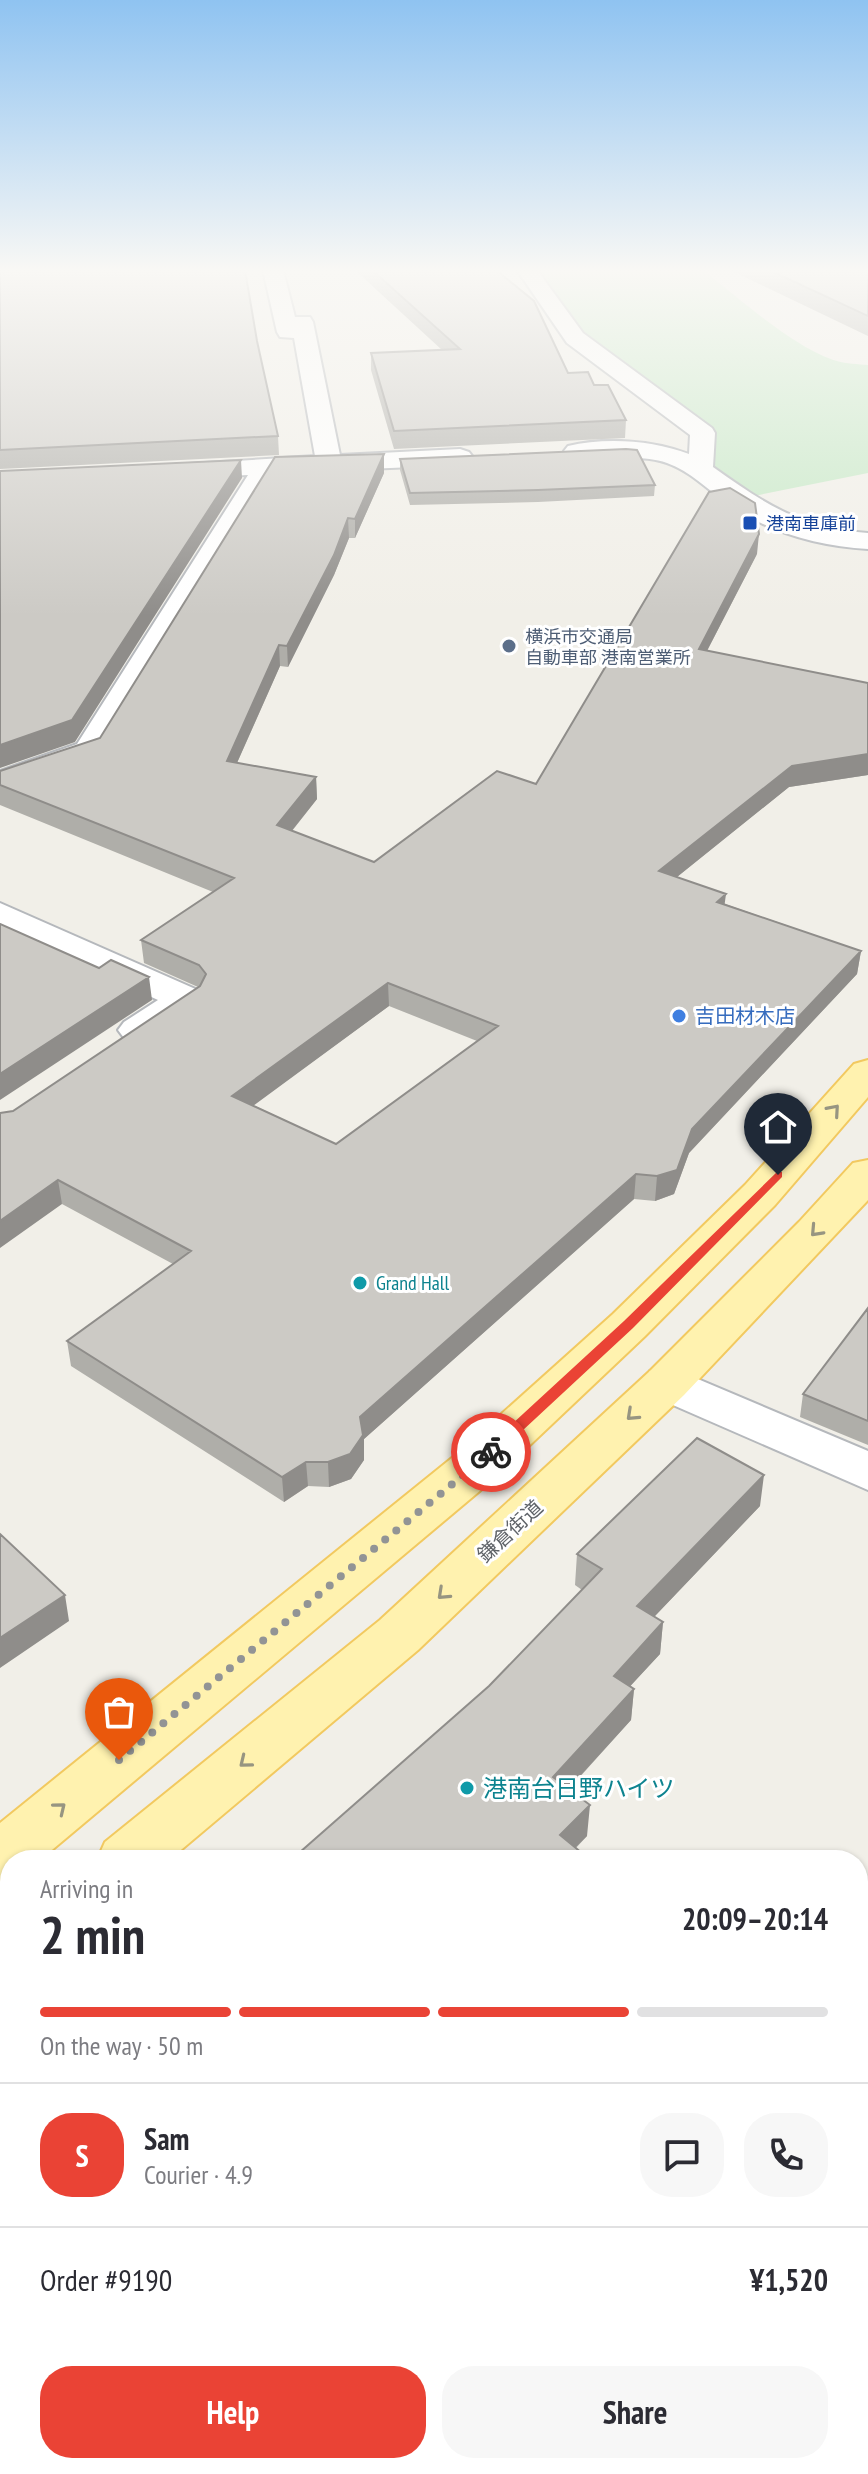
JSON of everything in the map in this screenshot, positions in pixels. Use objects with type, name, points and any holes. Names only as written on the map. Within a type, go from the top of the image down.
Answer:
[{"type":"main road","points":[[10,1850],[476,1466],[629,1325],[760,1195],[868,1072]]},
{"type":"main road","name":"鎌倉街道","points":[[138,1850],[399,1635],[667,1383],[815,1232],[868,1173]]},
{"type":"street","points":[[314,385],[329,463]]},
{"type":"street","points":[[639,385],[703,433],[700,470]]},
{"type":"street","points":[[547,453],[625,449],[674,457],[700,470],[739,499],[781,523],[832,540],[868,541]]},
{"type":"street","points":[[155,471],[485,456]]},
{"type":"street","points":[[0,782],[89,751],[266,466]]},
{"type":"street","points":[[0,914],[186,999],[106,1052]]},
{"type":"street","points":[[667,1383],[868,1472]]},
{"type":"green space","points":[[640,385],[868,385],[868,473],[739,499],[700,470],[703,433]]},
{"type":"building","points":[[0,385],[267,385],[278,436],[0,450]]},
{"type":"building","points":[[381,385],[608,385],[626,420],[394,431]]},
{"type":"building","points":[[637,450],[655,485],[410,493],[400,459]]},
{"type":"building","points":[[384,454],[355,519],[348,518],[334,555],[287,646],[279,645],[227,761],[316,777],[277,825],[374,862],[497,771],[536,784],[709,492],[730,488],[755,503],[759,534],[699,649],[868,683],[868,754],[792,766],[659,871],[726,894],[717,902],[861,951],[692,1129],[677,1170],[657,1176],[636,1174],[360,1417],[363,1435],[350,1454],[328,1462],[306,1462],[282,1477],[67,1341],[191,1251],[58,1180],[0,1221],[0,1113],[13,1111],[200,986],[206,974],[199,965],[141,940],[234,878],[0,785],[0,771],[100,738],[275,457]],"holes":[[[388,983],[498,1026],[336,1144],[232,1096]]]},
{"type":"building","points":[[241,460],[72,720],[0,745],[0,471]]},
{"type":"building","points":[[0,924],[99,968],[111,960],[149,977],[0,1074]]},
{"type":"building","points":[[868,1308],[868,1421],[803,1394]]},
{"type":"building","points":[[697,1438],[764,1475],[637,1606],[663,1622],[614,1676],[634,1689],[553,1777],[590,1805],[560,1835],[578,1850],[302,1850],[489,1686],[602,1569],[577,1554]]},
{"type":"building","points":[[0,1534],[65,1595],[0,1638]]},
{"type":"way so far","points":[[119,1760],[491,1452]]},
{"type":"place","name":"港南車庫前","points":[[750,523]]},
{"type":"place","name":"横浜市交通局 自動車部 港南営業所","points":[[509,646]]},
{"type":"place","name":"吉田材木店","points":[[679,1016]]},
{"type":"place","name":"Grand Hall","points":[[360,1283]]},
{"type":"place","name":"港南台日野ハイツ","points":[[467,1788]]},
{"type":"route","points":[[491,1452],[629,1325],[778,1175]]}]
